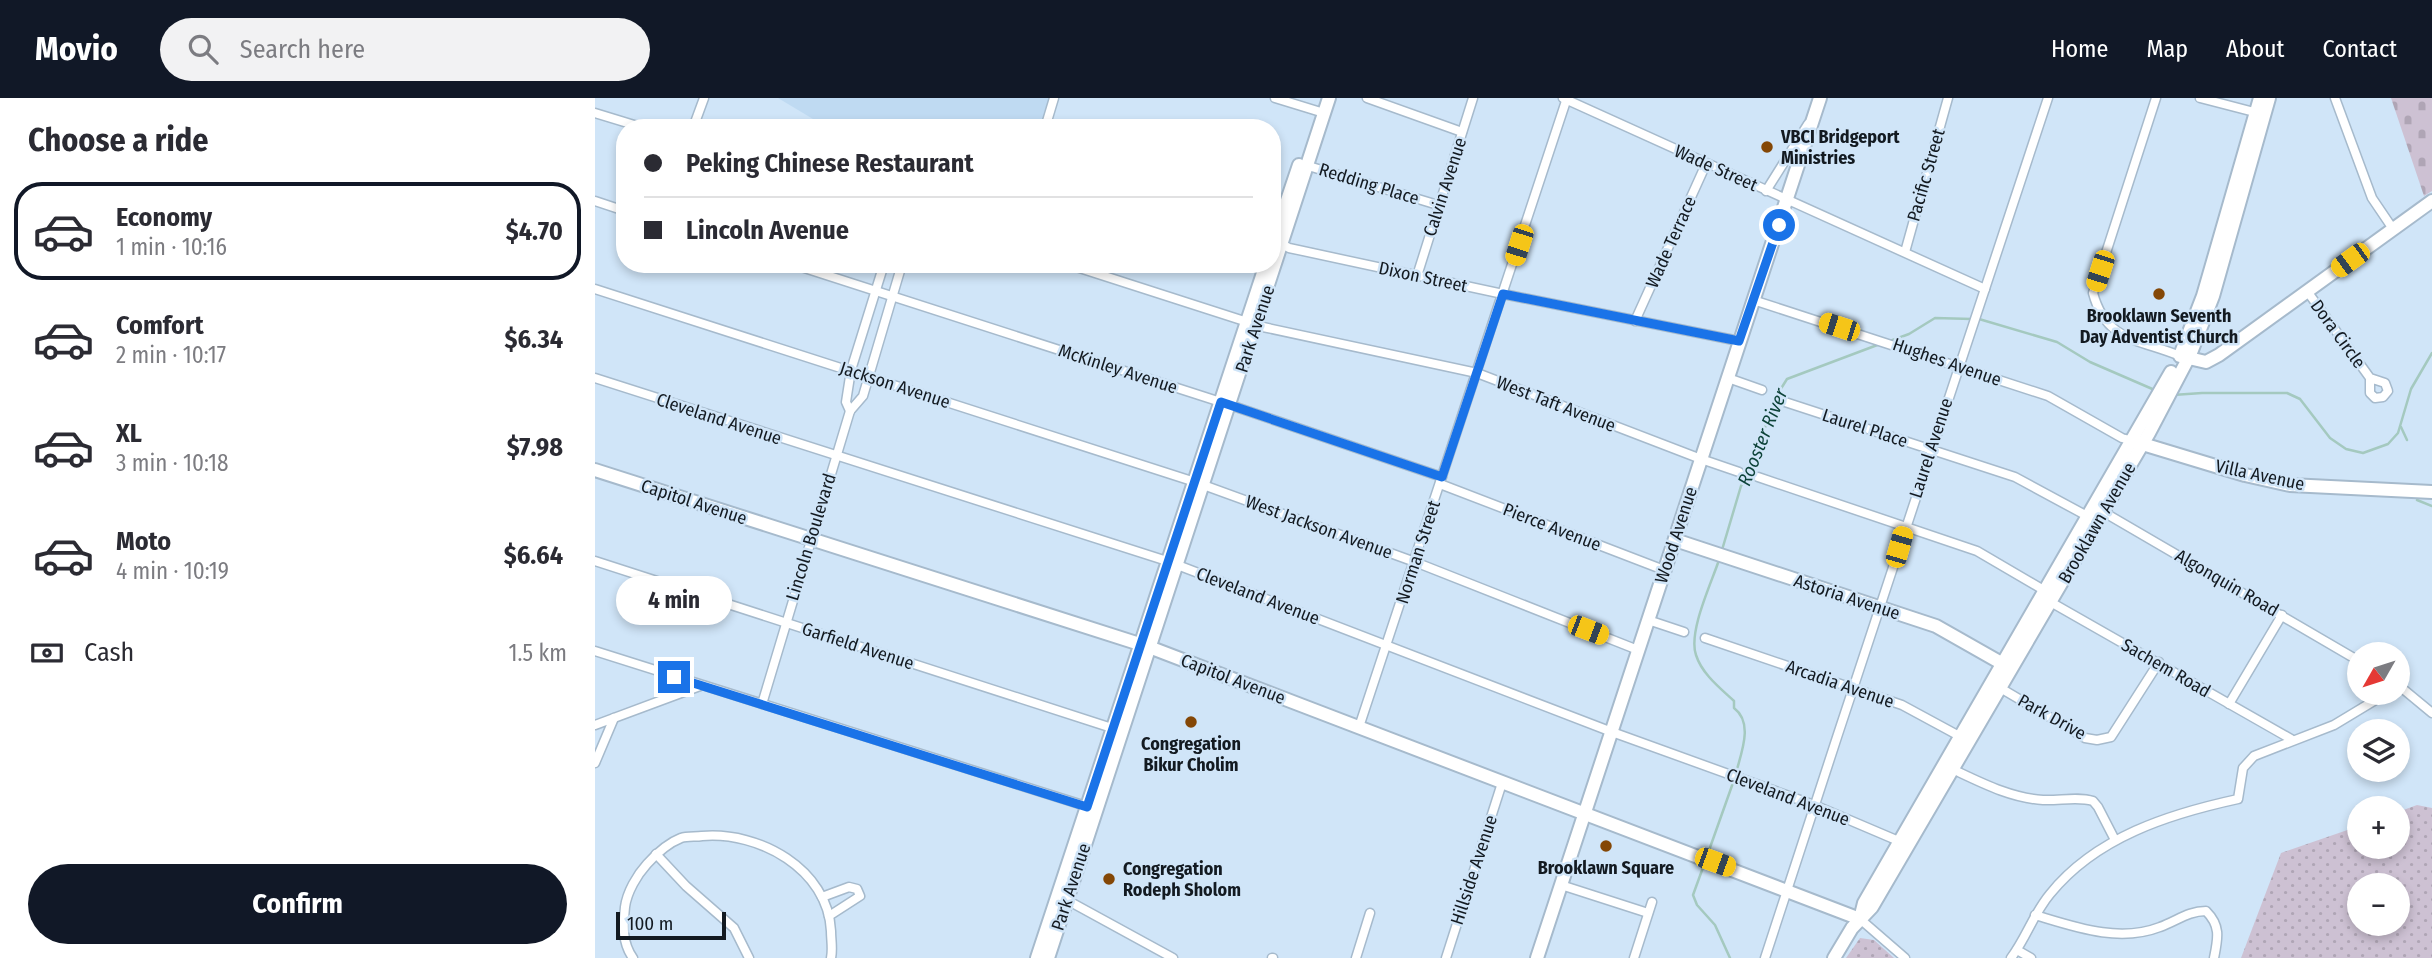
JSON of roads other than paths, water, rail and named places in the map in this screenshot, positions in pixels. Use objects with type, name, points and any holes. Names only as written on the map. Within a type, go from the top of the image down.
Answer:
[{"type":"main road","name":"Park Avenue","points":[[1320,98],[1320,112]]},
{"type":"main road","name":"Park Avenue","points":[[1281,220],[1320,112],[1329,98]]},
{"type":"main road","name":"Brooklawn Avenue","points":[[2260,98],[2261,114]]},
{"type":"main road","name":"Brooklawn Avenue","points":[[1834,958],[1860,919],[1872,907],[1948,766],[2138,442],[2184,357],[2213,296],[2261,114],[2269,98]]},
{"type":"main road","name":"Wood Avenue","points":[[1537,958],[1787,200],[1815,103]]},
{"type":"main road","points":[[2184,357],[2206,362],[2219,355],[2432,201]]},
{"type":"main road","name":"Park Avenue","points":[[1251,323],[1264,273]]},
{"type":"main road","name":"Park Avenue","points":[[1042,957],[1199,484],[1266,273]]},
{"type":"main road","name":"Villa Avenue","points":[[2138,442],[2245,475],[2290,485],[2432,492]]},
{"type":"main road","name":"Capitol Avenue","points":[[595,470],[1144,645],[1860,919]]},
{"type":"main road","name":"Astoria Avenue","points":[[1675,540],[1936,626],[2008,666]]},
{"type":"street","points":[[696,119],[703,98]]},
{"type":"street","points":[[1048,119],[1054,98]]},
{"type":"street","points":[[1275,98],[1320,112]]},
{"type":"street","points":[[1367,98],[1462,132]]},
{"type":"street","name":"Calvin Avenue","points":[[1417,276],[1473,98]]},
{"type":"street","name":"Wade Street","points":[[1565,98],[1985,289]]},
{"type":"street","name":"Norman Street","points":[[1359,727],[1565,98]]},
{"type":"street","name":"Pacific Street","points":[[1905,252],[1948,98]]},
{"type":"street","name":"Laurel Avenue","points":[[1765,958],[2048,98]]},
{"type":"street","points":[[2156,98],[2093,293],[2103,318],[2112,328],[2121,334],[2184,357]]},
{"type":"street","points":[[2200,98],[2261,114]]},
{"type":"street","points":[[2335,98],[2372,198],[2393,229]]},
{"type":"street","name":"Wood Avenue","points":[[1766,191],[1815,103]]},
{"type":"street","points":[[595,113],[616,119]]},
{"type":"street","name":"Wade Terrace","points":[[1635,321],[1706,164]]},
{"type":"street","name":"Redding Place","points":[[1303,165],[1438,205]]},
{"type":"street","points":[[595,201],[616,208]]},
{"type":"street","name":"Dixon Street","points":[[1281,243],[1417,276],[1739,341]]},
{"type":"street","name":"McKinley Avenue","points":[[821,273],[1225,403],[1441,481]]},
{"type":"street","name":"Lincoln Boulevard","points":[[850,411],[846,402],[851,370],[881,273]]},
{"type":"street","name":"Lincoln Boulevard","points":[[762,704],[835,457],[850,411],[863,396],[899,273]]},
{"type":"street","name":"West Taft Avenue","points":[[1095,273],[1251,323],[1477,373],[1739,472]]},
{"type":"street","name":"Jackson Avenue","points":[[595,289],[1199,484]]},
{"type":"street","name":"Dora Circle","points":[[2307,290],[2369,378]]},
{"type":"street","name":"Hughes Avenue","points":[[1753,300],[2048,396],[2122,438],[2138,442]]},
{"type":"street","name":"Cleveland Avenue","points":[[595,378],[1172,564],[1612,732],[1814,805],[1904,844]]},
{"type":"street","points":[[1728,378],[1762,390]]},
{"type":"street","name":"Laurel Place","points":[[1785,402],[2015,477],[2096,514]]},
{"type":"street","name":"Sachem Road","points":[[1758,477],[1977,551],[2048,597],[2291,739]]},
{"type":"street","name":"Pierce Avenue","points":[[1441,481],[1664,570]]},
{"type":"street","name":"West Jackson Avenue","points":[[1199,484],[1415,562],[1638,649]]},
{"type":"street","name":"Algonquin Road","points":[[2096,514],[2282,615],[2347,654]]},
{"type":"street","name":"Garfield Avenue","points":[[595,561],[1117,729]]},
{"type":"street","points":[[2228,704],[2282,615]]},
{"type":"street","points":[[1648,620],[1684,632]]},
{"type":"street","name":"Arcadia Avenue","points":[[1705,638],[1902,705],[1965,739]]},
{"type":"street","points":[[595,651],[1091,808]]},
{"type":"street","name":"Park Drive","points":[[1996,686],[2085,738],[2105,740],[2111,737],[2159,662]]},
{"type":"street","points":[[595,725],[700,685]]},
{"type":"street","points":[[2410,695],[2432,713]]},
{"type":"street","points":[[2011,958],[2050,894],[2068,875],[2115,840],[2189,810],[2238,799],[2243,768],[2253,755],[2334,724],[2366,705]]},
{"type":"street","points":[[595,763],[614,718]]},
{"type":"street","points":[[1948,766],[1985,785],[2020,796],[2042,800],[2093,801],[2115,840]]},
{"type":"street","name":"Hillside Avenue","points":[[1446,958],[1502,783]]},
{"type":"street","points":[[633,958],[627,949],[623,924],[627,899],[641,870],[656,854],[682,838],[729,836],[750,840],[777,853],[798,867],[817,888],[829,916],[831,958]]},
{"type":"street","points":[[656,854],[685,886],[734,928],[749,958]]},
{"type":"street","points":[[1561,885],[1648,913]]},
{"type":"street","points":[[822,897],[849,887],[857,889],[860,896],[829,916]]},
{"type":"street","points":[[1062,898],[1173,958]]},
{"type":"street","points":[[1635,957],[1652,902]]},
{"type":"street","points":[[2035,915],[2078,928],[2130,934],[2159,928],[2193,911],[2206,911],[2215,920],[2218,937],[2214,958]]},
{"type":"street","points":[[1356,958],[1370,913]]},
{"type":"street","points":[[1860,919],[1905,958]]},
{"type":"street","points":[[2017,950],[2031,958]]},
{"type":"waterway","name":"Rooster River","points":[[1890,341],[1909,334],[1935,318],[1972,319]]},
{"type":"waterway","name":"Rooster River","points":[[1979,319],[2057,342],[2090,362],[2157,391]]},
{"type":"waterway","name":"Rooster River","points":[[1722,550],[1741,486],[1777,395],[1787,379],[1880,344]]},
{"type":"waterway","name":"Rooster River","points":[[2173,395],[2287,393],[2300,399],[2330,438],[2346,449],[2363,453],[2388,444],[2398,433],[2411,389],[2432,353]]},
{"type":"waterway","points":[[2401,427],[2407,440]]},
{"type":"waterway","points":[[2417,500],[2432,506]]},
{"type":"waterway","name":"Rooster River","points":[[1719,560],[1698,621],[1694,645],[1703,668],[1734,701],[1734,708],[1743,722],[1743,748],[1736,773]]},
{"type":"waterway","name":"Rooster River","points":[[1707,856],[1734,780]]},
{"type":"waterway","name":"Rooster River","points":[[1705,862],[1693,895],[1697,905],[1715,925],[1730,958]]},
{"type":"place","name":"VBCI Bridgeport Ministries","points":[[1767,147]]},
{"type":"place","name":"Brooklawn Seventh Day Adventist Church","points":[[2159,294]]},
{"type":"place","name":"Congregation Bikur Cholim","points":[[1191,722]]},
{"type":"place","name":"Brooklawn Square","points":[[1606,846]]},
{"type":"place","name":"Congregation Rodeph Sholom","points":[[1109,879]]}]
